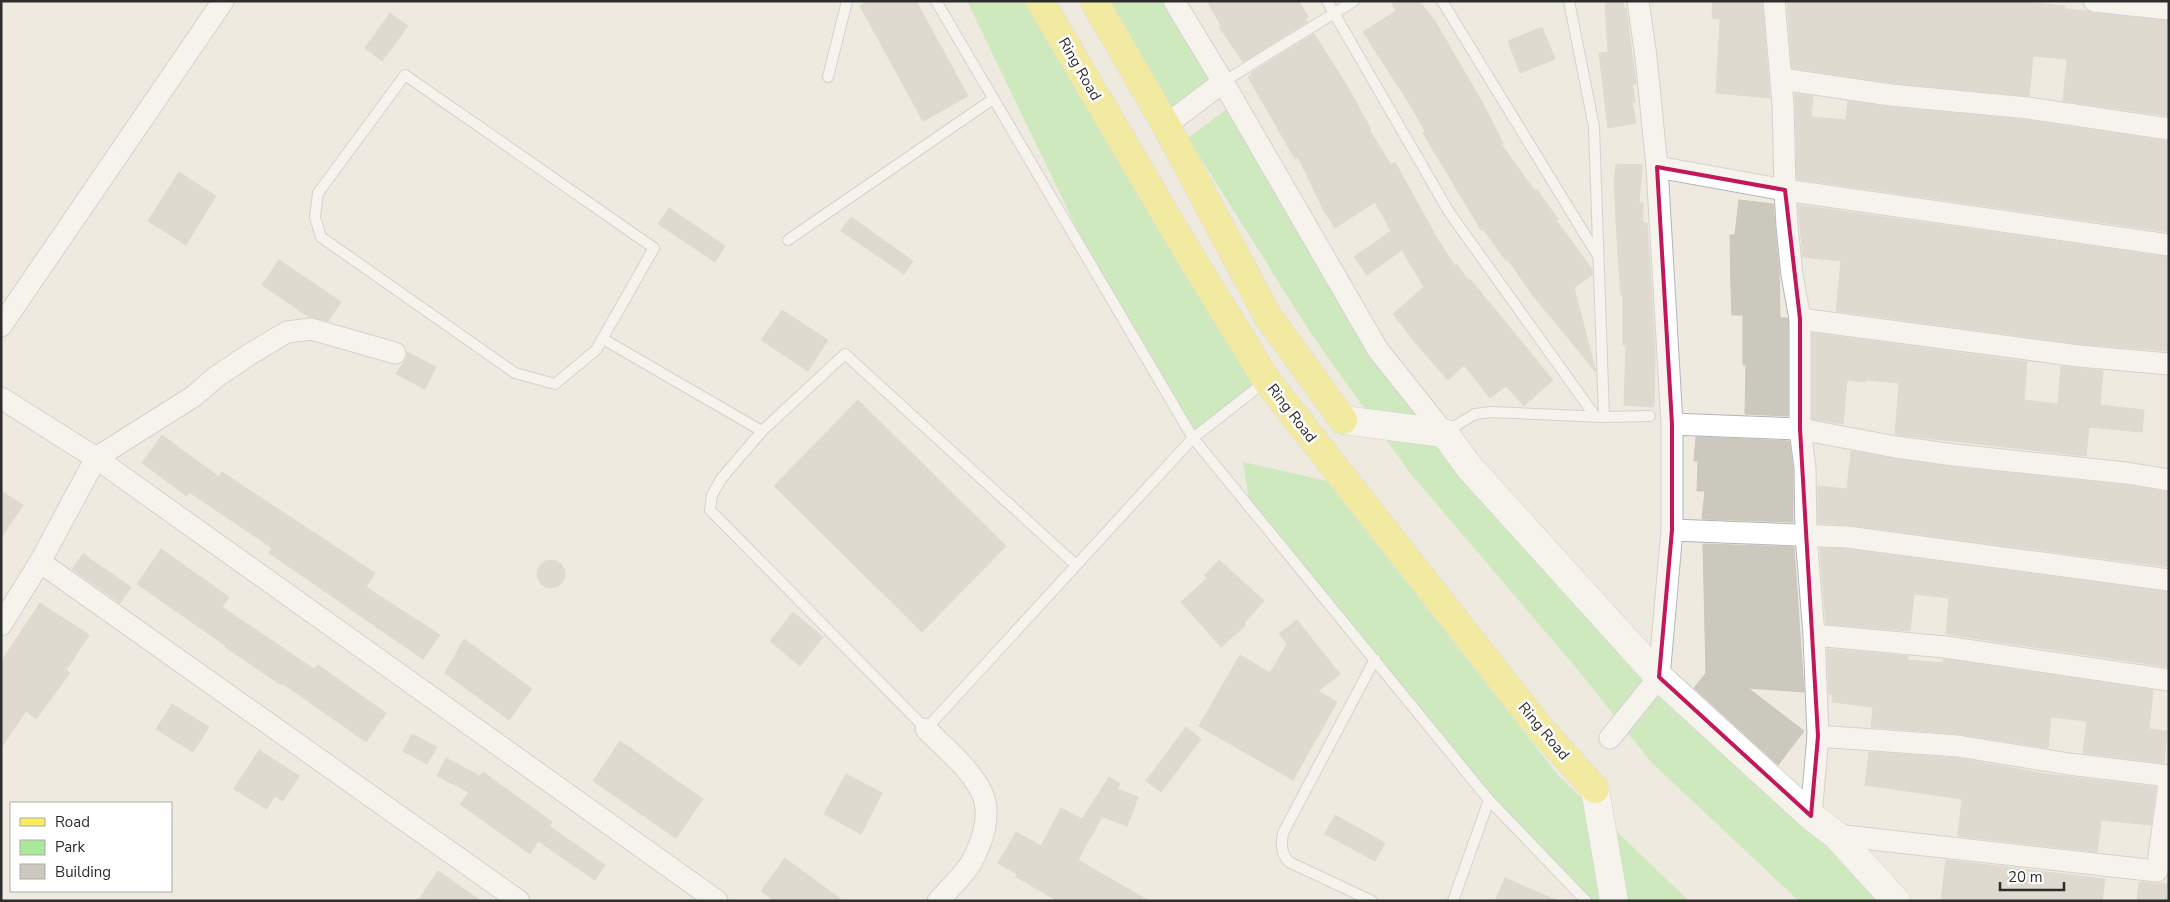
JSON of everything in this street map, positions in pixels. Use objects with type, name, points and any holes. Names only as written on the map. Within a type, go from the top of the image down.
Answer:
[{"type":"main road","name":"Ring Road","points":[[1040,1],[1178,236],[1267,381],[1540,728],[1596,789]]},
{"type":"main road","points":[[1094,1],[1166,124],[1267,315],[1343,420]]},
{"type":"street","points":[[1,326],[223,1]]},
{"type":"street","points":[[1174,1],[1378,350],[1470,468],[1659,677],[1811,816],[1836,835],[1896,901]]},
{"type":"street","points":[[1610,738],[1659,677],[1672,530],[1672,424],[1657,167],[1638,1]]},
{"type":"street","points":[[1774,1],[1781,79],[1785,190],[1792,274],[1800,319],[1800,429],[1814,635],[1818,736],[1811,816]]},
{"type":"street","points":[[2094,1],[2169,10]]},
{"type":"street","points":[[1781,79],[1891,95],[2028,108],[2169,129]]},
{"type":"street","points":[[1166,124],[1223,82]]},
{"type":"street","points":[[1657,167],[1785,190],[2169,246]]},
{"type":"street","points":[[1800,319],[2078,356],[2169,364]]},
{"type":"street","points":[[1,625],[40,562],[96,458],[194,396],[216,376],[286,332],[311,329],[395,354]]},
{"type":"street","points":[[1,398],[96,458],[717,901]]},
{"type":"street","points":[[1343,420],[1444,433]]},
{"type":"street","points":[[1672,424],[1800,429],[1916,450],[2126,473],[2169,480]]},
{"type":"street","points":[[1672,530],[1847,537],[2169,580]]},
{"type":"street","points":[[40,562],[519,901]]},
{"type":"street","points":[[1814,635],[1945,647],[2169,680]]},
{"type":"street","points":[[926,728],[964,768],[982,794],[985,812],[984,836],[970,864],[938,901]]},
{"type":"street","points":[[1818,736],[1958,746],[2069,764],[2169,776]]},
{"type":"street","points":[[1836,835],[2163,872],[2169,782]]},
{"type":"street","points":[[1596,789],[1614,901]]},
{"type":"lane","points":[[828,76],[847,1]]},
{"type":"lane","points":[[936,1],[1194,438],[1489,800],[1586,901]]},
{"type":"lane","points":[[1327,1],[1449,212],[1599,416]]},
{"type":"lane","points":[[1223,82],[1354,1]]},
{"type":"lane","points":[[1442,1],[1599,258]]},
{"type":"lane","points":[[1570,1],[1594,126],[1599,258],[1599,416]]},
{"type":"lane","points":[[405,75],[654,248],[603,339],[596,350],[556,384],[515,373],[321,236],[315,217],[318,193],[405,75]]},
{"type":"lane","points":[[788,240],[993,99]]},
{"type":"lane","points":[[603,339],[762,431]]},
{"type":"lane","points":[[1076,565],[845,354],[762,431],[721,479],[712,495],[710,510],[926,728],[1194,438],[1267,381]]},
{"type":"lane","points":[[1444,433],[1475,414],[1492,412],[1650,416]]},
{"type":"lane","points":[[1372,901],[1289,862],[1284,856],[1282,842],[1283,833],[1375,659]]},
{"type":"lane","points":[[1453,901],[1489,800]]},
{"type":"highlighted area","points":[[1657,167],[1785,190],[1800,319],[1800,429],[1818,736],[1811,816],[1659,677],[1672,530],[1672,424]]},
{"type":"green space","points":[[967,1],[1040,1],[1267,381],[1193,438],[1111,299]]},
{"type":"green space","points":[[1094,1],[1174,1],[1223,82],[1166,125]]},
{"type":"green space","points":[[1235,103],[1378,350],[1659,677],[1899,901],[1799,901],[1651,762],[1578,670],[1410,473],[1310,332],[1188,138]]},
{"type":"green space","points":[[1243,462],[1327,481],[1558,775],[1689,901],[1582,901],[1548,870],[1460,766],[1250,507]]},
{"type":"building","points":[[869,1],[916,1],[968,96],[923,121],[860,6]]},
{"type":"building","points":[[1207,1],[1299,1],[1308,17],[1306,19],[1307,22],[1243,62],[1219,27],[1221,25]]},
{"type":"building","points":[[1391,1],[1419,1],[1434,19],[1482,102],[1503,143],[1501,144],[1535,191],[1537,190],[1558,219],[1556,220],[1592,269],[1592,275],[1574,288],[1596,372],[1534,297],[1483,229],[1481,230],[1423,133],[1425,131],[1409,103],[1363,32],[1396,11]]},
{"type":"building","points":[[1605,1],[1623,1],[1624,8],[1626,8],[1636,84],[1632,85],[1635,102],[1632,102],[1636,123],[1608,128],[1599,53],[1608,52]]},
{"type":"building","points":[[1713,1],[1762,1],[1770,98],[1716,93],[1720,19],[1712,18]]},
{"type":"building","points":[[1787,1],[2010,1],[2065,6],[2065,9],[2169,21],[2169,116],[2063,101],[2067,59],[2033,56],[2029,96],[1892,83],[1792,68]]},
{"type":"building","points":[[390,13],[408,26],[382,61],[365,48]]},
{"type":"building","points":[[1542,27],[1555,59],[1520,73],[1508,41]]},
{"type":"building","points":[[1314,34],[1349,89],[1370,131],[1391,165],[1395,162],[1438,240],[1455,266],[1457,264],[1468,280],[1470,279],[1553,380],[1524,406],[1506,386],[1490,398],[1464,365],[1448,380],[1418,346],[1393,314],[1424,287],[1402,250],[1367,275],[1354,257],[1391,231],[1375,202],[1335,228],[1324,211],[1298,157],[1295,159],[1248,77],[1252,75],[1251,73]]},
{"type":"building","points":[[1795,94],[1813,96],[1811,117],[1846,120],[1848,101],[1890,107],[2026,120],[2169,141],[2169,232],[1797,179]]},
{"type":"building","points":[[1616,164],[1642,165],[1639,203],[1643,203],[1643,223],[1647,223],[1655,353],[1654,407],[1624,405],[1626,346],[1623,346],[1623,295],[1621,295],[1618,257],[1614,182]]},
{"type":"building","points":[[179,172],[216,196],[186,245],[148,221]]},
{"type":"building","points":[[1739,200],[1773,204],[1779,272],[1780,318],[1787,318],[1788,320],[1788,416],[1745,414],[1746,365],[1743,365],[1743,315],[1732,315],[1731,289],[1730,235],[1735,235]]},
{"type":"building","points":[[1798,205],[2169,257],[2169,351],[2080,344],[1836,311],[1841,261],[1803,257]]},
{"type":"building","points":[[669,208],[725,246],[715,262],[658,224]]},
{"type":"building","points":[[851,217],[913,261],[904,274],[841,231]]},
{"type":"building","points":[[279,260],[341,302],[328,321],[309,317],[262,285]]},
{"type":"building","points":[[782,310],[828,340],[808,371],[761,340]]},
{"type":"building","points":[[1812,333],[2027,362],[2024,400],[2058,404],[2061,366],[2103,371],[2100,405],[2144,410],[2142,432],[2089,427],[2086,456],[1898,435],[1895,434],[1899,383],[1865,380],[1865,382],[1847,380],[1843,424],[1812,419]]},
{"type":"building","points":[[407,352],[436,367],[425,389],[396,374],[407,357]]},
{"type":"building","points":[[858,400],[1006,546],[922,632],[774,486]]},
{"type":"building","points":[[162,435],[219,477],[222,472],[375,573],[366,587],[440,635],[423,659],[269,553],[272,548],[189,492],[187,496],[142,463]]},
{"type":"building","points":[[1696,437],[1789,441],[1793,469],[1793,522],[1702,519],[1705,491],[1697,491],[1698,461],[1694,461]]},
{"type":"building","points":[[1851,451],[1952,467],[2124,485],[2169,492],[2169,567],[1849,525],[1818,523],[1818,486],[1847,489]]},
{"type":"building","points":[[1,491],[23,505],[1,538]]},
{"type":"building","points":[[1703,544],[1794,547],[1804,692],[1748,688],[1804,731],[1778,765],[1694,688],[1706,673]]},
{"type":"building","points":[[1820,548],[1846,549],[2169,592],[2169,667],[1946,634],[1949,598],[1914,594],[1910,631],[1826,624]]},
{"type":"building","points":[[161,549],[229,597],[222,607],[314,669],[318,665],[386,713],[366,742],[282,683],[281,685],[225,647],[137,584]]},
{"type":"building","points":[[83,554],[131,587],[120,603],[72,569]]},
{"type":"building","points":[[551,560],[561,564],[565,574],[561,584],[551,588],[541,584],[537,574],[541,564]]},
{"type":"building","points":[[1219,560],[1264,601],[1244,623],[1246,625],[1221,647],[1181,602],[1207,578],[1204,576]]},
{"type":"building","points":[[40,603],[89,635],[66,670],[70,673],[36,719],[26,711],[1,748],[1,662]]},
{"type":"building","points":[[793,612],[823,637],[800,666],[770,641]]},
{"type":"building","points":[[1297,620],[1340,674],[1318,691],[1337,702],[1293,780],[1199,726],[1240,655],[1270,673],[1287,644],[1279,634]]},
{"type":"building","points":[[464,639],[532,689],[509,720],[445,673]]},
{"type":"building","points":[[1827,649],[1908,656],[1908,660],[1943,663],[1944,659],[2153,690],[2149,729],[2167,731],[2164,763],[2083,753],[2087,721],[2051,717],[2048,748],[1959,734],[1871,727],[1873,707],[1832,702],[1833,695],[1829,694]]},
{"type":"building","points":[[172,704],[209,727],[193,752],[156,729]]},
{"type":"building","points":[[1186,727],[1201,739],[1161,792],[1146,781]]},
{"type":"building","points":[[412,734],[437,747],[427,764],[403,751]]},
{"type":"building","points":[[620,741],[703,799],[676,838],[593,781]]},
{"type":"building","points":[[259,750],[299,776],[283,801],[275,796],[267,809],[234,789]]},
{"type":"building","points":[[1869,752],[1957,758],[2046,774],[2156,787],[2151,825],[2101,820],[2097,852],[1958,836],[1962,799],[1865,785]]},
{"type":"building","points":[[446,758],[480,776],[483,772],[552,822],[549,826],[605,865],[595,880],[538,841],[530,854],[460,804],[469,792],[437,776]]},
{"type":"building","points":[[846,774],[882,793],[861,834],[824,814]]},
{"type":"building","points":[[1109,777],[1120,784],[1117,789],[1138,797],[1127,826],[1103,817],[1104,813],[1078,860],[1149,901],[1058,901],[1016,877],[1017,874],[998,863],[1016,832],[1041,846],[1061,808],[1082,819]]},
{"type":"building","points":[[1335,815],[1385,843],[1375,861],[1325,834]]},
{"type":"building","points":[[785,858],[843,901],[774,901],[761,891]]},
{"type":"building","points":[[1946,860],[2105,879],[2102,901],[1941,901]]},
{"type":"building","points":[[438,871],[481,901],[418,901]]},
{"type":"building","points":[[1505,878],[1558,901],[1495,901]]},
{"type":"building","points":[[2139,882],[2169,884],[2169,901],[2137,901]]}]
